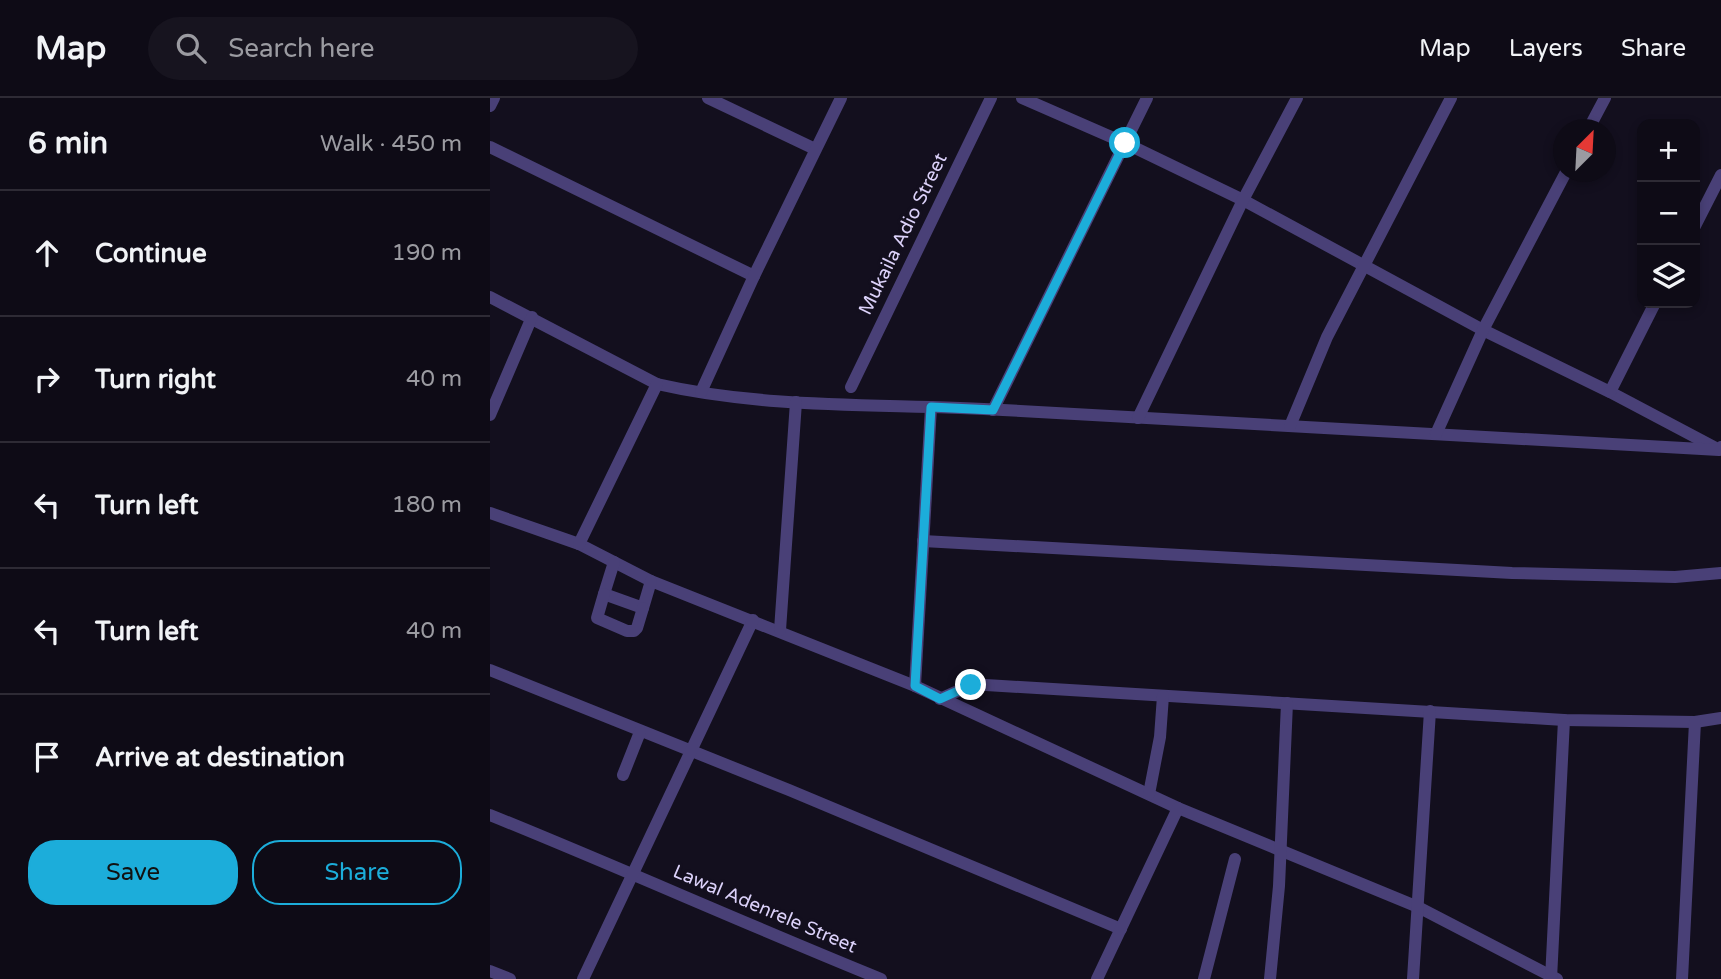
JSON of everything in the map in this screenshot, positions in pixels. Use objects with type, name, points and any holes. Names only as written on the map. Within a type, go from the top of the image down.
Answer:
[{"type":"street","points":[[490,106],[494,98]]},
{"type":"street","points":[[708,98],[815,149]]},
{"type":"street","points":[[701,392],[841,98]]},
{"type":"street","name":"Mukaila Adio Street","points":[[851,387],[991,98]]},
{"type":"street","points":[[1022,98],[1125,143],[1243,200],[1483,330],[1720,449]]},
{"type":"street","points":[[993,410],[1147,98]]},
{"type":"street","points":[[1138,418],[1243,200],[1297,98]]},
{"type":"street","points":[[1290,426],[1327,337],[1451,98]]},
{"type":"street","points":[[1594,119],[1605,98]]},
{"type":"street","points":[[490,146],[754,276]]},
{"type":"street","points":[[1700,216],[1721,175]]},
{"type":"street","points":[[1436,433],[1483,330],[1561,182]]},
{"type":"street","points":[[490,297],[657,384],[701,392],[796,402],[1720,449]]},
{"type":"street","points":[[1609,392],[1652,308]]},
{"type":"street","points":[[490,415],[532,317]]},
{"type":"street","points":[[579,544],[657,384]]},
{"type":"street","points":[[780,630],[796,402]]},
{"type":"street","points":[[915,686],[931,407]]},
{"type":"street","points":[[490,513],[579,544],[651,580],[915,686],[1178,808],[1418,907],[1553,978],[1564,720]]},
{"type":"street","points":[[923,541],[1512,573],[1675,578],[1721,573]]},
{"type":"street","points":[[614,562],[597,618],[627,631],[634,631],[651,580]]},
{"type":"street","points":[[604,593],[643,608]]},
{"type":"street","points":[[583,979],[754,620]]},
{"type":"street","points":[[490,670],[1121,929]]},
{"type":"street","points":[[940,699],[971,685],[986,685],[1564,720],[1695,722],[1721,718]]},
{"type":"street","points":[[1149,794],[1160,737],[1163,696]]},
{"type":"street","points":[[1270,979],[1280,851],[1287,703]]},
{"type":"street","points":[[1413,979],[1430,711]]},
{"type":"street","points":[[1682,979],[1695,722]]},
{"type":"street","points":[[623,775],[640,732]]},
{"type":"street","points":[[1097,979],[1178,808]]},
{"type":"street","name":"Lawal Adenrele Street","points":[[490,816],[634,873],[731,918],[881,979]]},
{"type":"street","points":[[1204,979],[1235,859]]},
{"type":"street","points":[[490,971],[510,979]]},
{"type":"route","points":[[971,685],[940,699],[915,686],[931,407],[993,410],[1125,143]]}]
